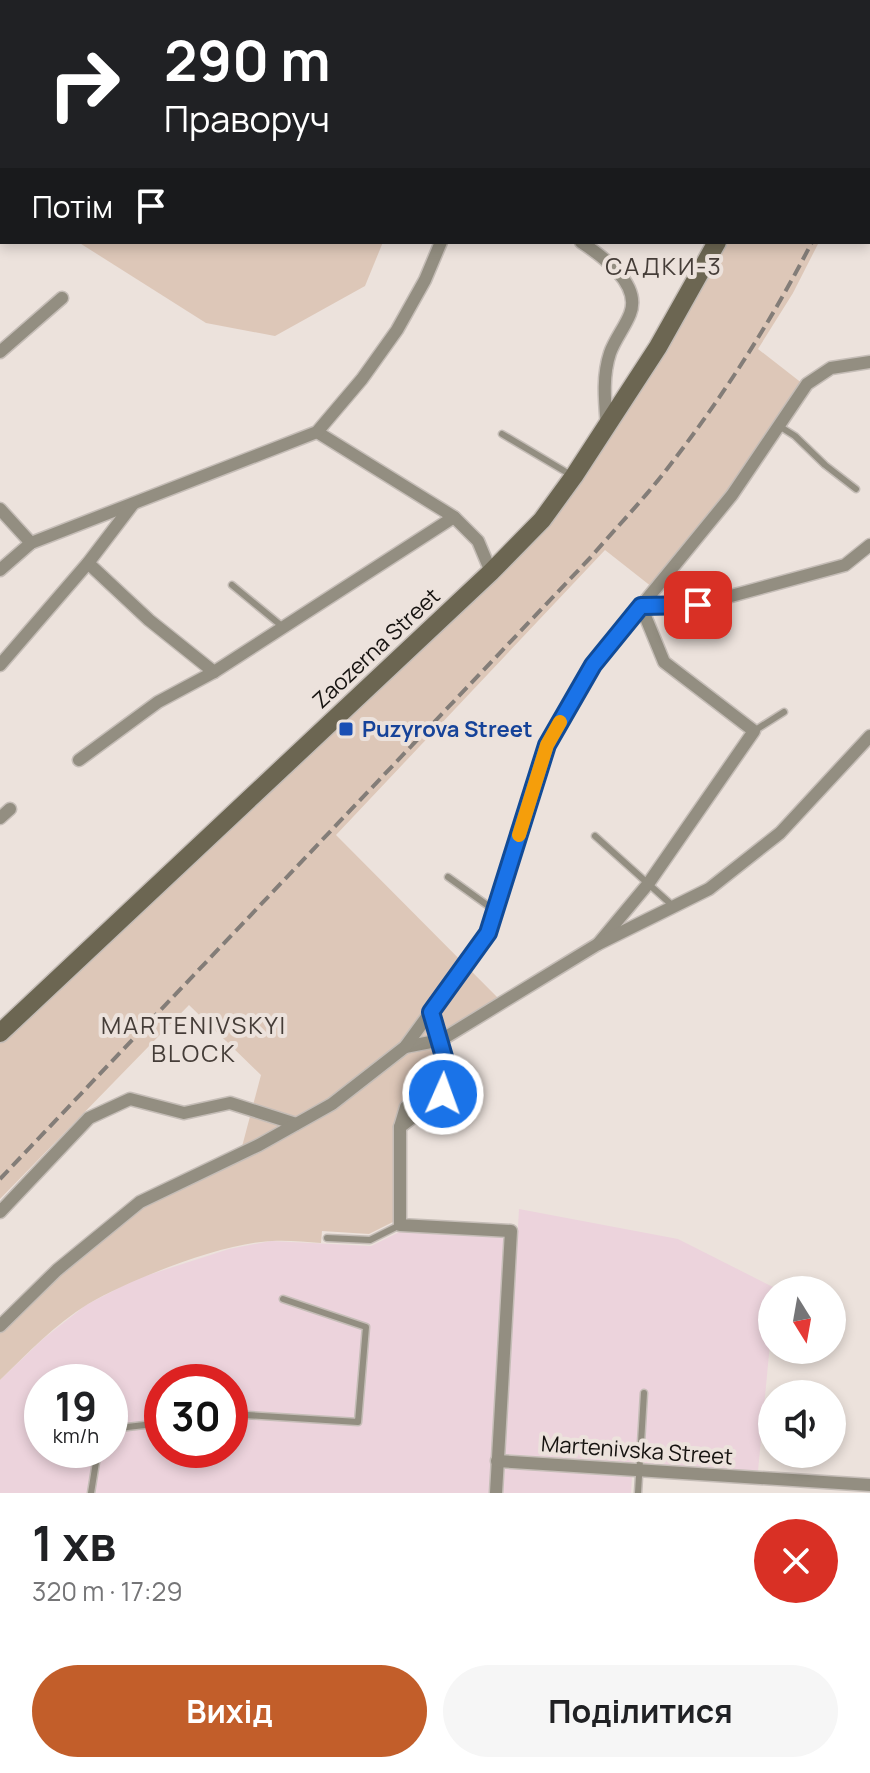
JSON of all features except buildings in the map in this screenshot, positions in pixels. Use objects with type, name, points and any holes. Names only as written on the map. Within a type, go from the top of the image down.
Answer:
[{"type":"street","points":[[0,570],[31,543],[317,432],[362,379],[397,330],[425,280],[440,244]]},
{"type":"street","points":[[583,244],[625,280],[632,296],[631,313],[611,350],[606,370],[607,427]]},
{"type":"street","name":"Zaozerna Street","points":[[0,1033],[491,572],[542,520],[658,347],[716,244]]},
{"type":"street","points":[[0,352],[62,298]]},
{"type":"street","points":[[0,1326],[57,1270],[140,1202],[259,1145],[332,1104],[405,1047],[488,933],[547,745],[593,665],[732,495],[807,384],[831,368],[870,362]]},
{"type":"street","points":[[317,432],[454,517],[478,541],[491,572]]},
{"type":"street","points":[[0,665],[88,563],[133,503]]},
{"type":"street","points":[[0,509],[31,543]]},
{"type":"street","points":[[79,760],[158,702],[214,672],[454,517]]},
{"type":"street","points":[[641,606],[698,605],[845,565],[870,545]]},
{"type":"street","points":[[88,563],[149,620],[214,672]]},
{"type":"street","points":[[598,944],[648,884],[754,731],[664,662],[641,606]]},
{"type":"street","points":[[405,1047],[441,1040],[598,944],[709,889],[780,833],[870,736]]},
{"type":"street","points":[[431,1012],[449,1074],[443,1094],[400,1127],[400,1225],[511,1231],[496,1493]]},
{"type":"street","points":[[0,1212],[89,1118],[130,1099],[184,1113],[230,1103],[296,1124]]},
{"type":"street","name":"Martenivska Street","points":[[497,1461],[863,1488]]},
{"type":"lane","points":[[779,426],[856,489]]},
{"type":"lane","points":[[502,434],[574,476]]},
{"type":"lane","points":[[232,585],[283,627]]},
{"type":"lane","points":[[754,731],[784,712]]},
{"type":"lane","points":[[595,836],[674,906]]},
{"type":"lane","points":[[448,877],[495,911]]},
{"type":"lane","points":[[327,1238],[370,1240],[400,1225]]},
{"type":"lane","points":[[248,1415],[358,1422],[366,1327],[283,1299]]},
{"type":"lane","points":[[638,1493],[644,1393]]},
{"type":"lane","points":[[91,1493],[95,1468]]},
{"type":"shaded area","points":[[81,244],[382,244],[365,286],[275,336],[206,323]]},
{"type":"shaded area","points":[[716,244],[818,244],[793,293],[758,349],[803,384],[730,491],[652,587],[605,550],[336,835],[499,999],[437,1037],[445,1071],[401,1104],[395,1221],[369,1234],[322,1231],[321,1243],[272,1241],[228,1248],[152,1274],[106,1294],[76,1312],[0,1380],[0,1331],[60,1272],[141,1205],[239,1158],[261,1075],[189,1005],[0,1199],[0,1033],[542,520]]},
{"type":"shaded area","points":[[519,1209],[678,1239],[758,1279],[758,1364],[768,1364],[767,1380],[758,1380],[758,1471],[505,1454]]},
{"type":"shaded area","points":[[401,1231],[504,1237],[489,1493],[0,1493],[0,1380],[43,1339],[86,1305],[136,1279],[229,1249],[271,1241],[371,1246]]},
{"type":"shaded area","points":[[505,1468],[632,1477],[631,1493],[503,1493]]},
{"type":"railway","points":[[0,1179],[639,503],[726,387],[763,330],[811,244]]},
{"type":"slow traffic","points":[[519,835],[547,745],[560,722]]},
{"type":"place","name":"Puzyrova Street","points":[[346,729]]},
{"type":"district","name":"САДКИ-3","points":[[664,265]]},
{"type":"district","name":"MARTENIVSKYI BLOCK","points":[[194,1038]]},
{"type":"route","points":[[443,1094],[449,1074],[431,1012],[488,933],[547,745],[593,665],[641,606],[698,605]]}]
